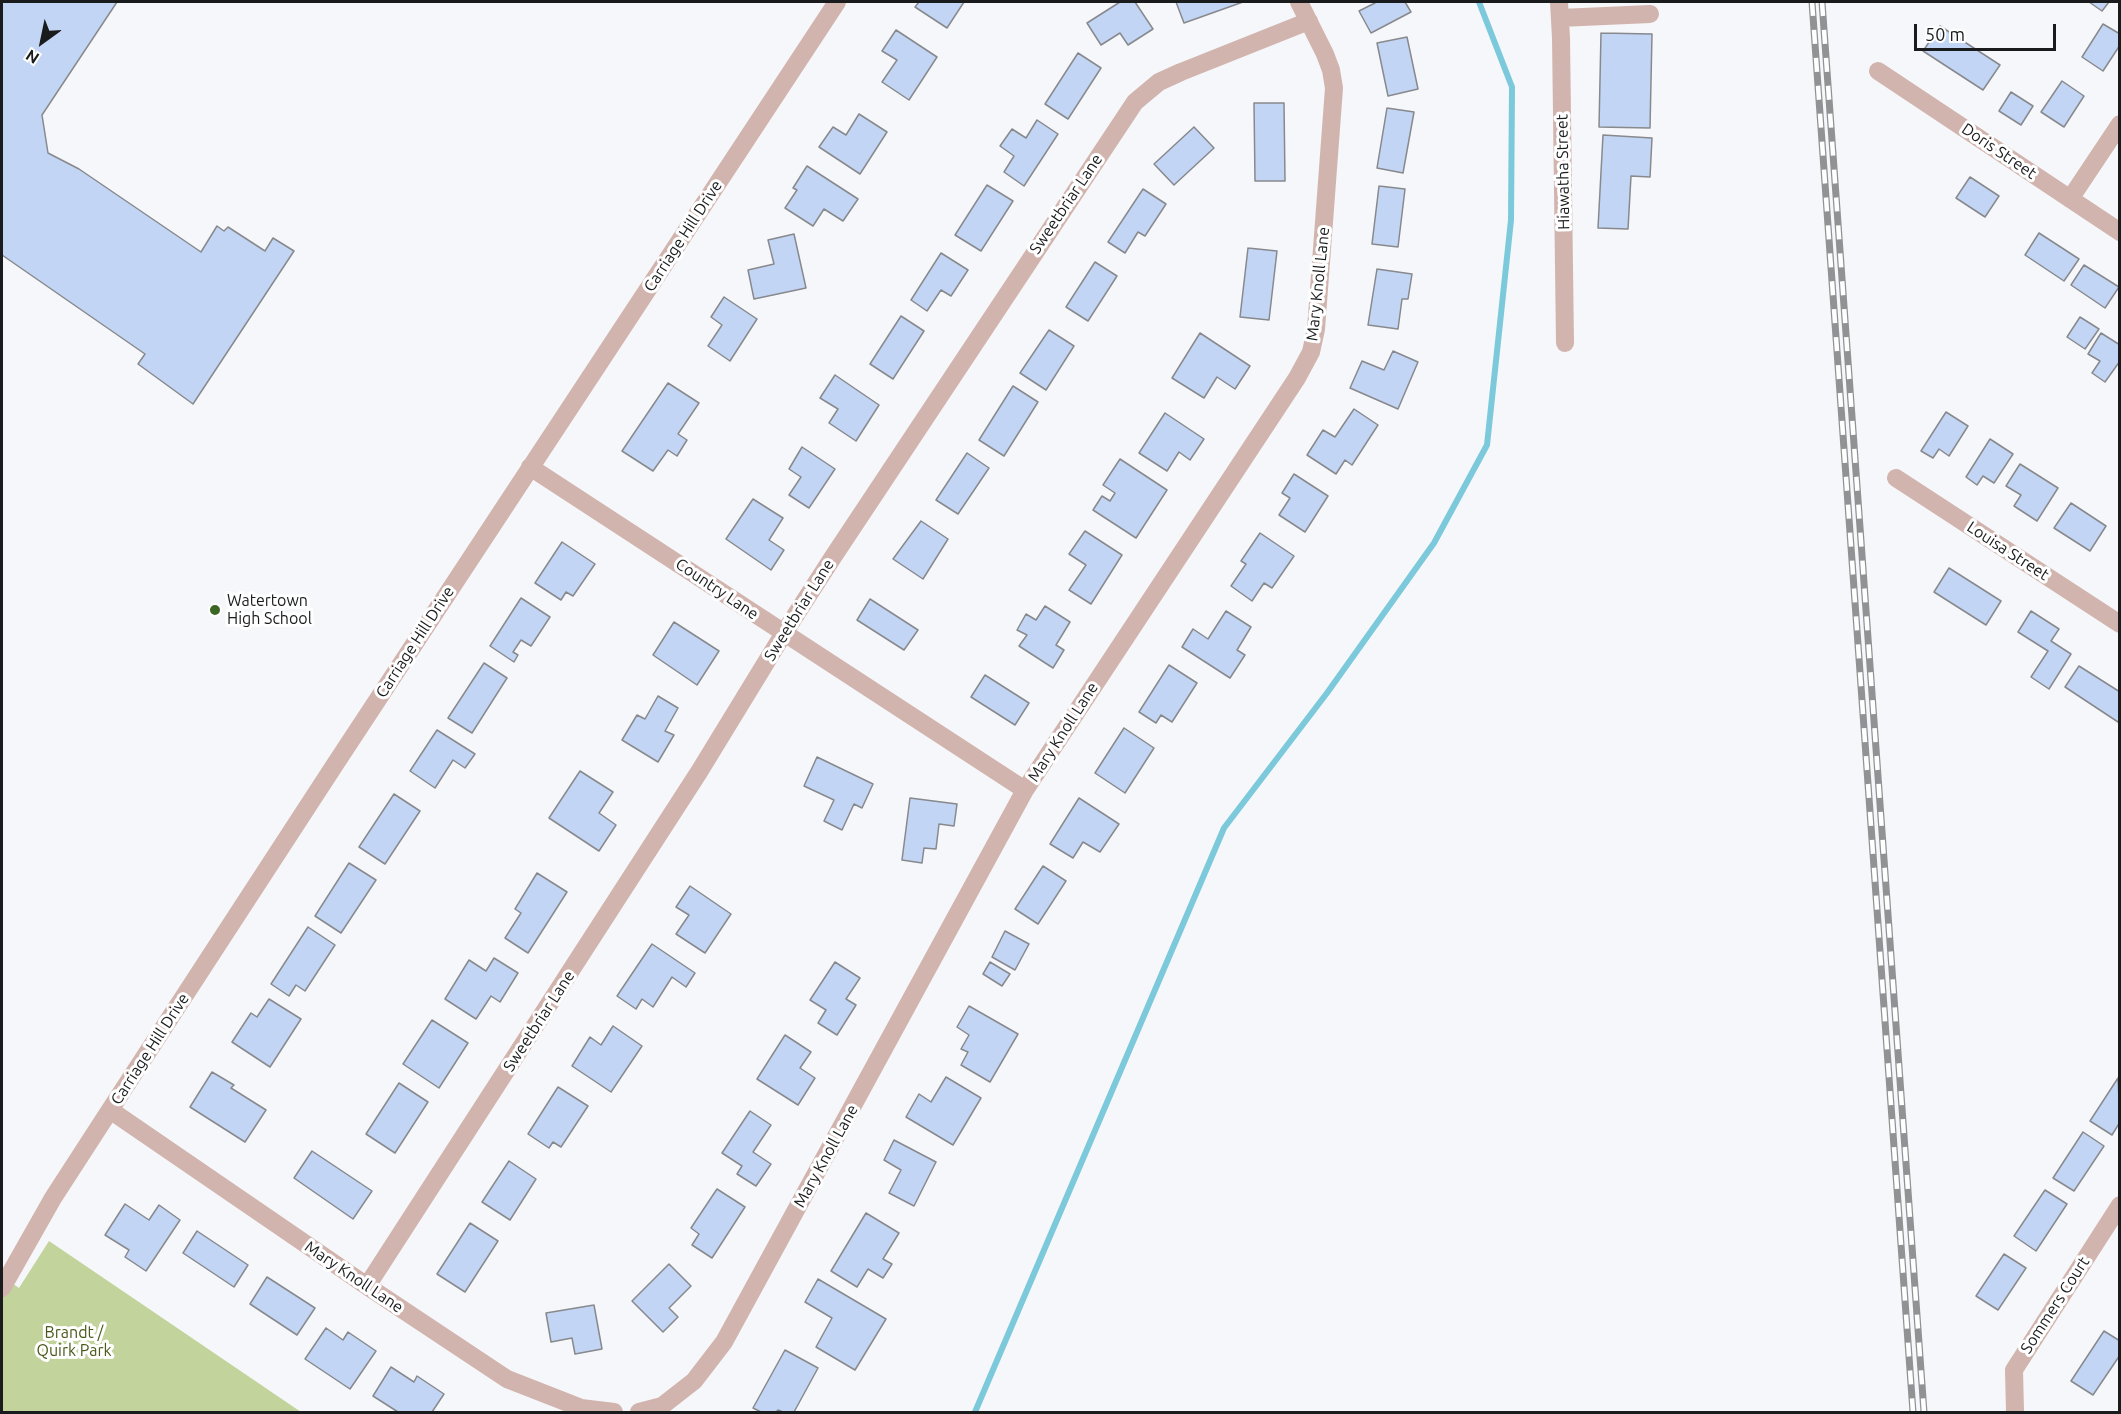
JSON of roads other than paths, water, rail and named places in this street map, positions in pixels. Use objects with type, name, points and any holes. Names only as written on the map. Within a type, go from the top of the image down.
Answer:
[{"type":"street","name":"Carriage Hill Drive","points":[[2,1288],[8,1258],[53,1198],[530,467],[837,2]]},
{"type":"street","name":"Mary Knoll Lane","points":[[639,1413],[662,1406],[694,1381],[724,1342],[1025,790],[1297,378],[1311,352],[1317,317],[1334,88],[1325,54],[1299,2]]},
{"type":"street","points":[[1559,10],[1650,14]]},
{"type":"street","name":"Hiawatha Street","points":[[1559,10],[1565,343]]},
{"type":"street","name":"Sweetbriar Lane","points":[[367,1286],[699,772],[784,633],[1135,102],[1159,82],[1309,21]]},
{"type":"street","name":"Doris Street","points":[[1878,71],[2120,231]]},
{"type":"street","points":[[2070,199],[2120,123]]},
{"type":"street","name":"Country Lane","points":[[530,467],[1025,790]]},
{"type":"street","name":"Louisa Street","points":[[1896,478],[2120,624]]},
{"type":"street","name":"Mary Knoll Lane","points":[[110,1110],[507,1379],[581,1408],[614,1413]]},
{"type":"street","name":"Sommers Court","points":[[2015,1411],[2014,1370],[2120,1205]]},
{"type":"waterway","points":[[975,1412],[1224,828],[1327,693],[1434,543],[1487,445],[1511,220],[1512,87],[1479,2]]},
{"type":"railway","points":[[1812,2],[1913,1412]]},
{"type":"railway","points":[[1822,2],[1924,1412]]},
{"type":"place","name":"Watertown High School","points":[[215,610]]},
{"type":"park label","name":"Brandt / Quirk Park","points":[[74,1342]]}]
